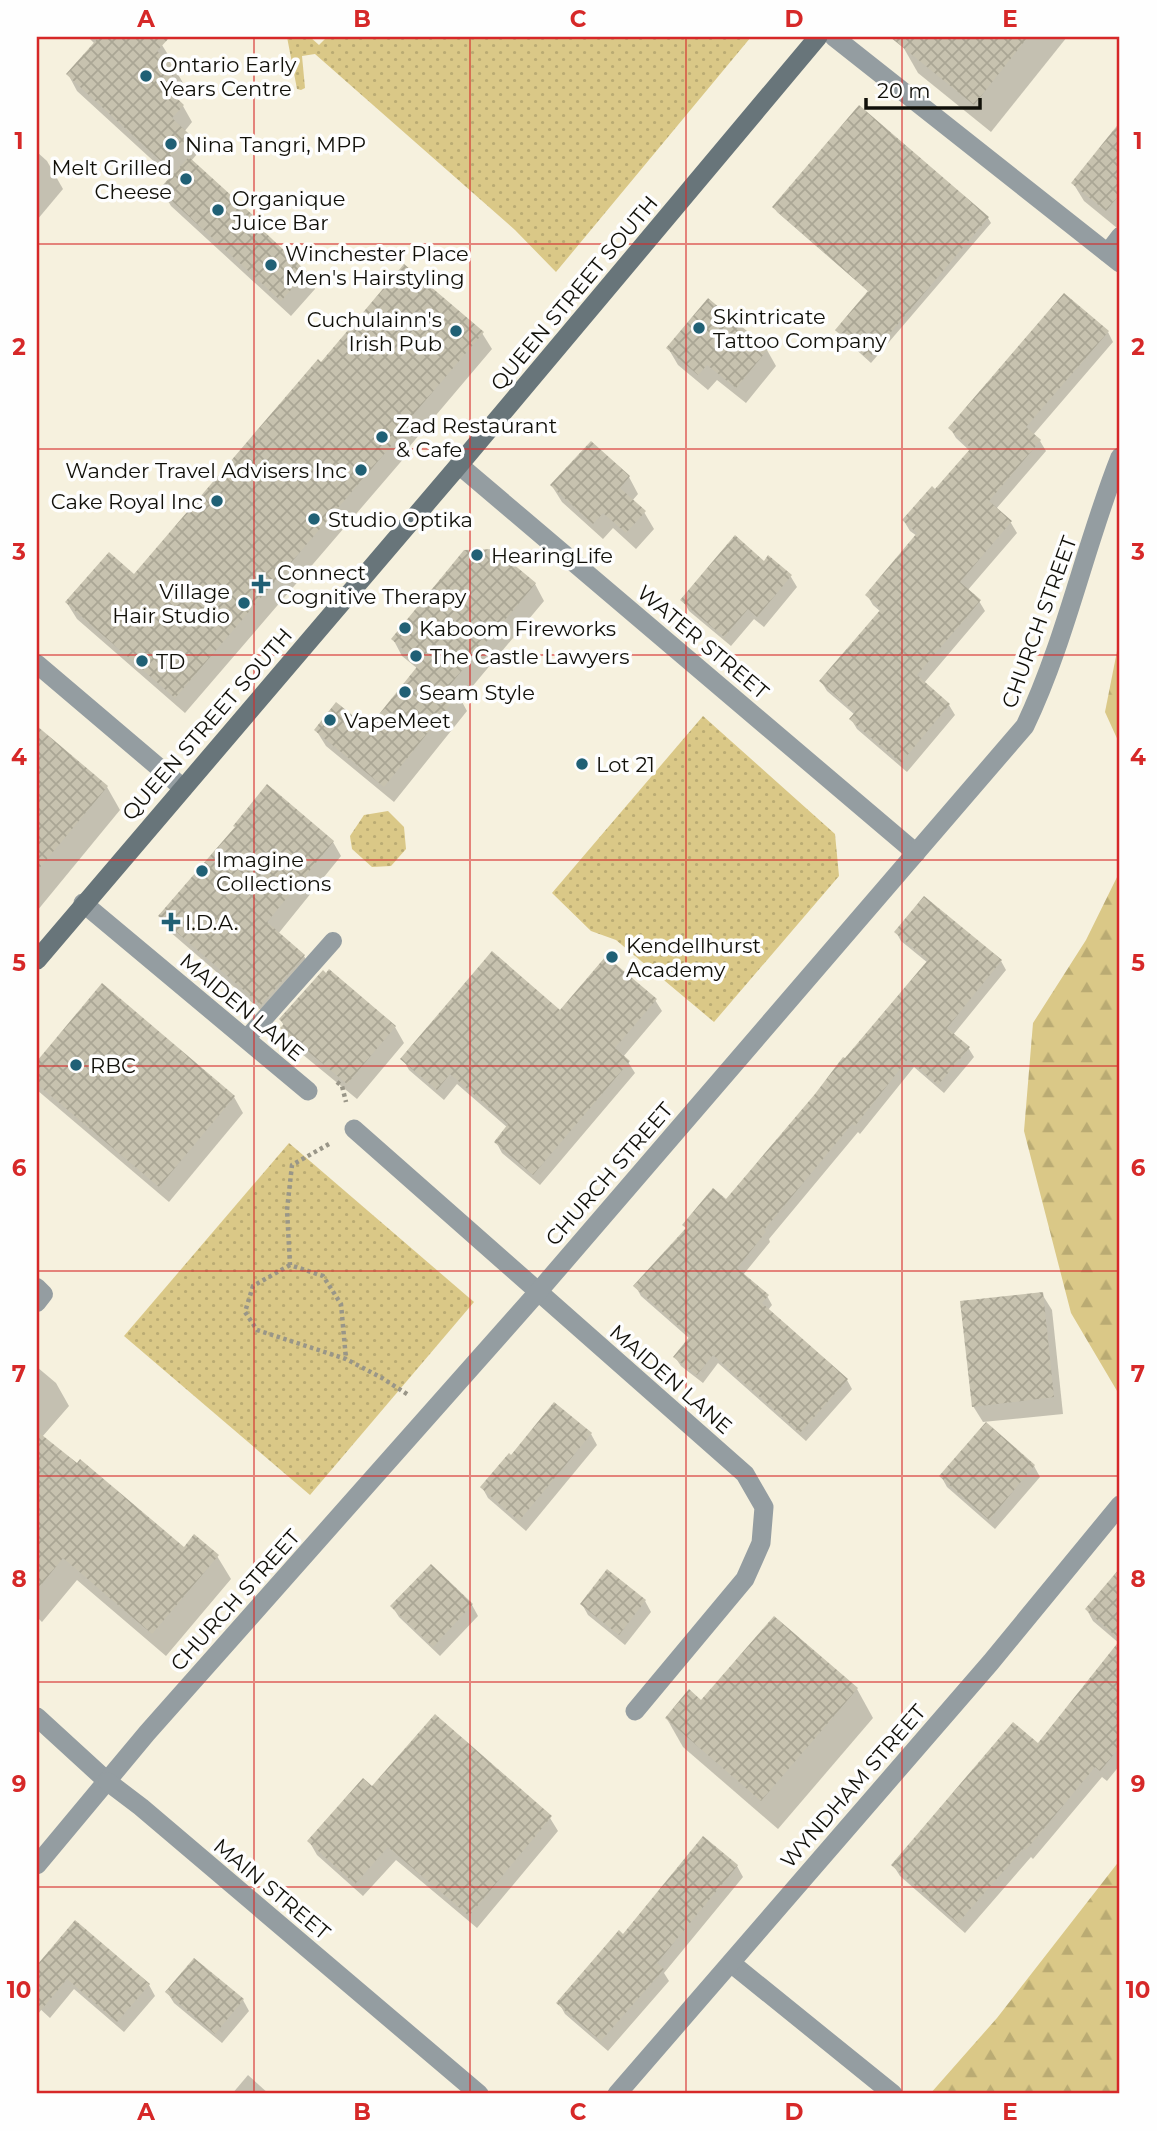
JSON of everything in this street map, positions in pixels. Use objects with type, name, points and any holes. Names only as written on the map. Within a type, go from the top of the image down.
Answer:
[{"type":"main road","name":"QUEEN STREET SOUTH","points":[[37,960],[460,465],[818,37]]},
{"type":"street","points":[[834,37],[1114,258]]},
{"type":"street","name":"CHURCH STREET","points":[[37,1865],[147,1733],[538,1292],[1025,726],[1065,625],[1120,457]]},
{"type":"street","name":"WATER STREET","points":[[460,465],[916,853]]},
{"type":"street","points":[[37,664],[183,788]]},
{"type":"street","name":"MAIDEN LANE","points":[[83,904],[308,1091]]},
{"type":"street","name":"MAIDEN LANE","points":[[354,1129],[745,1474],[764,1507],[761,1543],[745,1579],[635,1711]]},
{"type":"street","name":"WYNDHAM STREET","points":[[617,2094],[991,1662],[1120,1505]]},
{"type":"street","name":"MAIN STREET","points":[[37,1717],[108,1782],[480,2094]]},
{"type":"street","points":[[731,1962],[893,2094]]},
{"type":"lane","points":[[1114,258],[1120,236]]},
{"type":"lane","points":[[246,1039],[333,940]]},
{"type":"lane","points":[[37,1287],[44,1294],[37,1304]]},
{"type":"path","points":[[290,1265],[287,1210],[292,1165],[354,1129]]},
{"type":"path","points":[[346,1359],[341,1304],[323,1276],[290,1265],[253,1286],[245,1312],[257,1331],[346,1359],[383,1378],[433,1411]]},
{"type":"green space","points":[[287,37],[310,37],[319,45],[327,37],[751,37],[556,272],[515,230],[315,54],[302,56],[305,88],[297,89]]},
{"type":"green space","points":[[1120,636],[1120,745],[1105,712]]},
{"type":"green space","points":[[703,716],[835,834],[839,876],[714,1022],[616,940],[591,931],[552,893]]},
{"type":"green space","points":[[388,811],[404,827],[406,849],[391,866],[372,867],[352,849],[350,836],[364,815]]},
{"type":"green space","points":[[1120,871],[1120,1396],[1071,1313],[1024,1131],[1033,1023],[1086,940]]},
{"type":"green space","points":[[289,1143],[474,1302],[310,1495],[124,1336]]},
{"type":"green space","points":[[1120,1860],[1120,2094],[930,2094],[997,2018]]},
{"type":"building","points":[[99,37],[170,37],[157,51],[178,70],[164,86],[184,105],[172,118],[190,135],[164,164],[66,74]]},
{"type":"building","points":[[890,37],[1028,37],[974,105]]},
{"type":"building","points":[[859,105],[989,217],[868,359],[835,330],[868,291],[772,207]]},
{"type":"building","points":[[1120,122],[1120,194],[1106,211],[1071,183]]},
{"type":"building","points":[[189,157],[255,217],[252,220],[307,272],[281,301],[159,189]]},
{"type":"building","points":[[404,264],[484,332],[400,430],[403,432],[175,698],[65,602],[109,552],[134,574],[318,359],[321,362]]},
{"type":"building","points":[[1064,293],[1109,331],[1026,427],[1041,440],[989,501],[1012,521],[960,582],[981,600],[917,675],[950,704],[901,763],[849,719],[855,712],[819,681],[881,609],[865,595],[917,533],[902,520],[932,486],[935,489],[971,448],[948,428]]},
{"type":"building","points":[[708,298],[768,349],[736,388],[707,365],[698,375],[666,348]]},
{"type":"building","points":[[591,441],[630,476],[620,488],[646,511],[626,533],[603,513],[593,524],[550,485]]},
{"type":"building","points":[[735,535],[764,561],[768,555],[792,575],[757,617],[748,609],[724,637],[680,600]]},
{"type":"building","points":[[495,549],[536,583],[449,686],[459,694],[384,787],[314,730],[336,702],[368,728],[420,663],[391,639],[464,550]]},
{"type":"building","points":[[37,726],[108,786],[37,871]]},
{"type":"building","points":[[267,784],[334,841],[267,922],[305,955],[261,1005],[158,916],[235,827],[233,826]]},
{"type":"building","points":[[924,896],[1002,960],[947,1028],[970,1047],[938,1085],[908,1059],[855,1126],[852,1124],[764,1230],[766,1232],[737,1268],[769,1295],[762,1303],[848,1379],[800,1433],[713,1355],[697,1375],[673,1357],[690,1336],[633,1286],[686,1228],[682,1225],[713,1188],[726,1199],[843,1057],[845,1058],[928,960],[894,932]]},
{"type":"building","points":[[492,951],[560,1010],[606,956],[657,999],[615,1048],[630,1061],[533,1175],[494,1142],[508,1124],[450,1074],[437,1090],[400,1059]]},
{"type":"building","points":[[329,969],[396,1026],[347,1084],[280,1028],[284,1024],[279,1019],[323,970],[326,973]]},
{"type":"building","points":[[102,983],[235,1096],[159,1187],[37,1084],[37,1061]]},
{"type":"building","points":[[1043,1292],[1054,1397],[972,1407],[960,1301]]},
{"type":"building","points":[[554,1402],[592,1433],[519,1521],[480,1487],[509,1453],[511,1455]]},
{"type":"building","points":[[986,1422],[1035,1465],[989,1520],[939,1476]]},
{"type":"building","points":[[37,1431],[77,1463],[80,1459],[184,1547],[194,1534],[219,1555],[152,1634],[63,1558],[37,1590]]},
{"type":"building","points":[[431,1564],[473,1604],[433,1647],[390,1606]]},
{"type":"building","points":[[1120,1568],[1120,1640],[1085,1609]]},
{"type":"building","points":[[607,1569],[646,1600],[619,1635],[580,1604]]},
{"type":"building","points":[[774,1616],[858,1688],[761,1801],[665,1718],[689,1689],[701,1700]]},
{"type":"building","points":[[1120,1640],[1120,1747],[1100,1771],[1095,1767],[1026,1850],[1024,1848],[958,1923],[891,1865],[1013,1722],[1038,1743]]},
{"type":"building","points":[[435,1714],[552,1816],[469,1916],[388,1847],[355,1884],[307,1841],[363,1778],[372,1786]]},
{"type":"building","points":[[703,1836],[738,1865],[657,1963],[664,1969],[601,2041],[556,2003],[619,1930],[623,1934]]},
{"type":"building","points":[[75,1920],[150,1984],[117,2022],[67,1979],[37,2015],[37,1965]]},
{"type":"building","points":[[194,1958],[244,1999],[215,2034],[165,1992]]},
{"type":"place","name":"Ontario Early Years Centre","points":[[146,76]]},
{"type":"place","name":"Nina Tangri, MPP","points":[[171,144]]},
{"type":"place","name":"Melt Grilled Cheese","points":[[186,179]]},
{"type":"place","name":"Organique Juice Bar","points":[[218,210]]},
{"type":"place","name":"Winchester Place Men's Hairstyling","points":[[271,265]]},
{"type":"place","name":"Skintricate Tattoo Company","points":[[699,328]]},
{"type":"place","name":"Cuchulainn's Irish Pub","points":[[456,331]]},
{"type":"place","name":"Zad Restaurant & Cafe","points":[[382,437]]},
{"type":"place","name":"Wander Travel Advisers Inc","points":[[361,470]]},
{"type":"place","name":"Cake Royal Inc","points":[[217,501]]},
{"type":"place","name":"Studio Optika","points":[[314,519]]},
{"type":"place","name":"HearingLife","points":[[477,555]]},
{"type":"place","name":"Connect Cognitive Therapy","points":[[261,584]]},
{"type":"place","name":"Village Hair Studio","points":[[244,603]]},
{"type":"place","name":"Kaboom Fireworks","points":[[405,628]]},
{"type":"place","name":"The Castle Lawyers","points":[[416,656]]},
{"type":"place","name":"TD","points":[[142,661]]},
{"type":"place","name":"Seam Style","points":[[405,692]]},
{"type":"place","name":"VapeMeet","points":[[330,720]]},
{"type":"place","name":"Lot 21","points":[[582,764]]},
{"type":"place","name":"Imagine Collections","points":[[202,871]]},
{"type":"place","name":"I.D.A.","points":[[171,922]]},
{"type":"place","name":"Kendellhurst Academy","points":[[612,957]]},
{"type":"place","name":"RBC","points":[[76,1065]]}]
